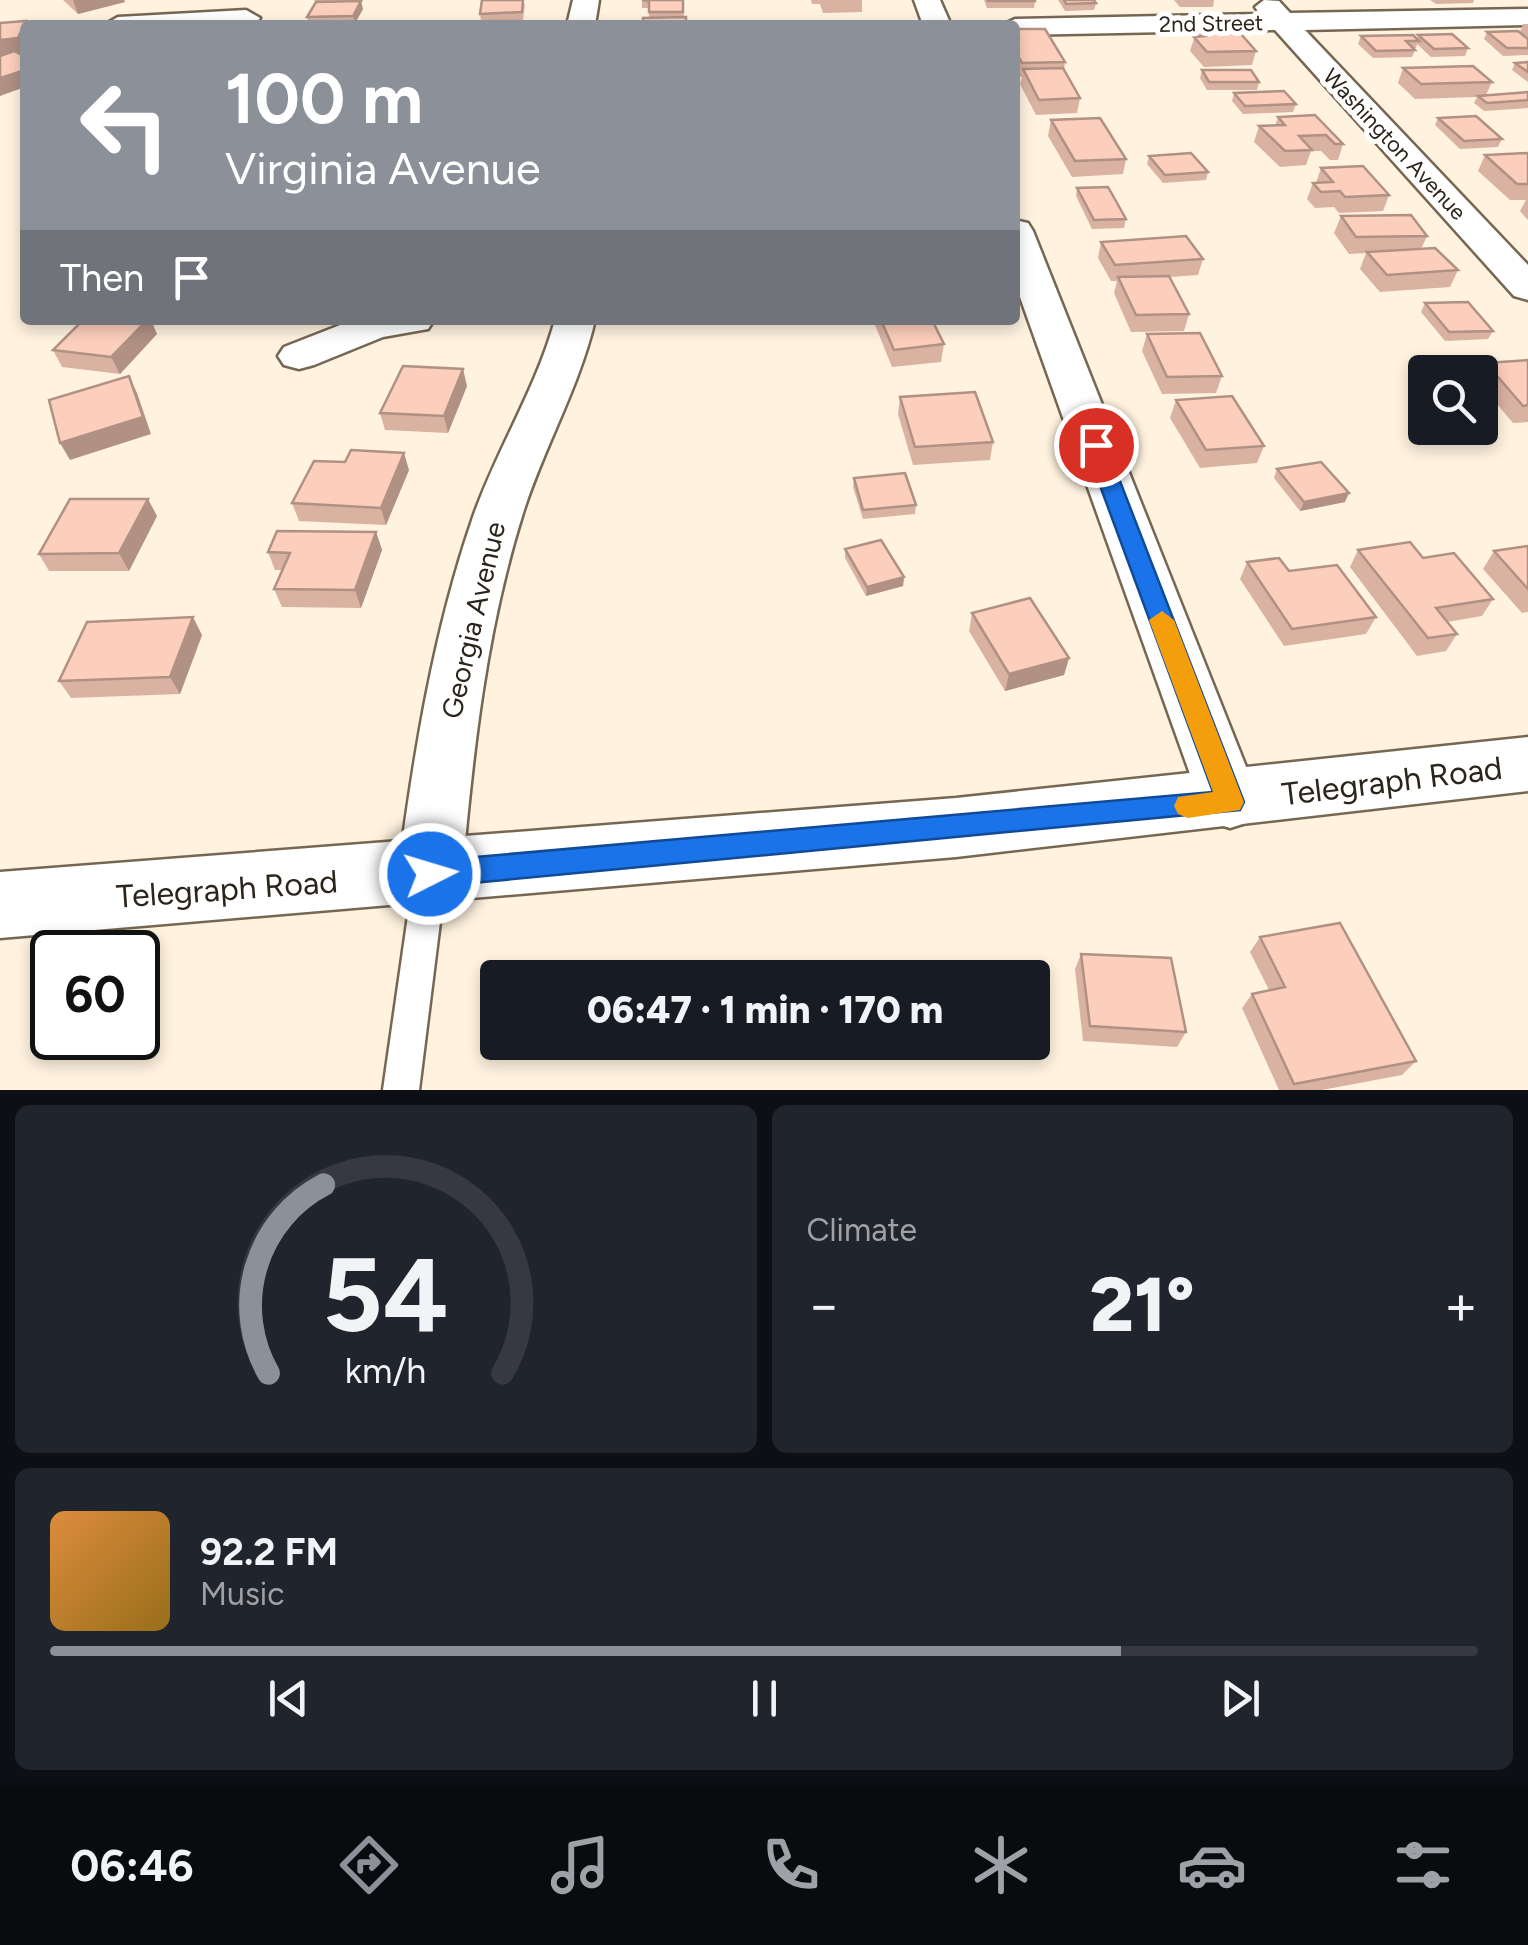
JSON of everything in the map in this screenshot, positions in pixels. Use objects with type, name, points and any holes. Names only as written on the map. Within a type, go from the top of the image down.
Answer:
[{"type":"main road","name":"Telegraph Road","points":[[0,904],[430,874],[1230,802],[1528,764]]},
{"type":"street","name":"2nd Street","points":[[1020,27],[1272,10],[1528,17]]},
{"type":"street","name":"Washington Avenue","points":[[1272,10],[1528,288]]},
{"type":"street","points":[[178,20],[249,14]]},
{"type":"street","points":[[1020,244],[1230,802]]},
{"type":"street","points":[[299,356],[377,325]]},
{"type":"street","name":"Georgia Avenue","points":[[430,874],[451,691],[473,592],[500,508],[569,349],[574,325]]},
{"type":"lane","points":[[401,1090],[430,874]]},
{"type":"building","points":[[482,0],[523,0],[522,12],[480,14]]},
{"type":"building","points":[[642,0],[683,0],[683,12],[649,12],[649,1]]},
{"type":"building","points":[[1064,0],[1094,0],[1096,3],[1066,4]]},
{"type":"building","points":[[361,1],[353,16],[307,17],[316,2]]},
{"type":"building","points":[[686,17],[686,20],[643,20]]},
{"type":"building","points":[[20,21],[18,38],[0,40],[0,23]]},
{"type":"building","points":[[1233,25],[1256,51],[1207,52],[1194,37],[1206,36],[1198,26]]},
{"type":"building","points":[[1020,29],[1045,29],[1065,62],[1022,63]]},
{"type":"building","points":[[1518,31],[1528,39],[1528,48],[1507,48],[1487,32]]},
{"type":"building","points":[[1452,34],[1468,48],[1434,49],[1418,35]]},
{"type":"building","points":[[1413,35],[1419,41],[1406,41],[1415,50],[1376,51],[1361,36]]},
{"type":"building","points":[[14,51],[20,54],[20,72],[0,78],[0,56]]},
{"type":"building","points":[[1528,62],[1528,72],[1515,63]]},
{"type":"building","points":[[1473,66],[1492,82],[1421,84],[1403,68]]},
{"type":"building","points":[[1063,68],[1080,98],[1039,100],[1023,69]]},
{"type":"building","points":[[1202,70],[1251,70],[1259,82],[1209,82]]},
{"type":"building","points":[[1284,91],[1296,104],[1245,106],[1234,93]]},
{"type":"building","points":[[1528,92],[1528,100],[1487,103],[1478,96]]},
{"type":"building","points":[[1315,115],[1343,144],[1335,144],[1326,135],[1299,136],[1312,150],[1285,151],[1259,126],[1285,125],[1278,117]]},
{"type":"building","points":[[1476,116],[1502,139],[1464,141],[1438,118]]},
{"type":"building","points":[[1100,118],[1126,159],[1075,161],[1051,120]]},
{"type":"building","points":[[1191,153],[1208,172],[1165,175],[1149,156]]},
{"type":"building","points":[[1528,153],[1528,184],[1517,184],[1485,155]]},
{"type":"building","points":[[1363,166],[1389,195],[1345,197],[1340,191],[1321,192],[1313,183],[1333,182],[1321,168]]},
{"type":"building","points":[[1108,187],[1126,219],[1094,220],[1077,188]]},
{"type":"building","points":[[1411,215],[1427,236],[1356,237],[1341,216]]},
{"type":"building","points":[[1186,236],[1203,259],[1115,265],[1101,242]]},
{"type":"building","points":[[1435,248],[1458,270],[1387,275],[1367,252]]},
{"type":"building","points":[[1169,276],[1189,314],[1136,315],[1118,277]]},
{"type":"building","points":[[1468,302],[1493,331],[1449,332],[1425,303]]},
{"type":"building","points":[[78,325],[142,325],[111,357],[53,350]]},
{"type":"building","points":[[883,325],[934,325],[944,344],[894,350]]},
{"type":"building","points":[[1200,333],[1222,376],[1167,377],[1147,334]]},
{"type":"building","points":[[1528,360],[1528,405],[1523,406],[1498,377],[1498,362]]},
{"type":"building","points":[[403,366],[463,369],[444,416],[380,413]]},
{"type":"building","points":[[129,376],[143,417],[60,443],[49,400]]},
{"type":"building","points":[[975,392],[993,442],[915,447],[900,397]]},
{"type":"building","points":[[1232,396],[1264,446],[1206,450],[1176,400]]},
{"type":"building","points":[[351,450],[404,453],[381,508],[292,503],[314,461],[345,462]]},
{"type":"building","points":[[1321,462],[1349,493],[1304,502],[1277,469]]},
{"type":"building","points":[[905,473],[916,505],[863,510],[854,478]]},
{"type":"building","points":[[70,499],[148,499],[119,553],[39,554]]},
{"type":"building","points":[[277,531],[376,532],[355,590],[274,589],[290,553],[268,552]]},
{"type":"building","points":[[881,540],[904,577],[867,587],[845,549]]},
{"type":"building","points":[[1410,542],[1423,558],[1454,553],[1493,599],[1436,608],[1457,634],[1428,638],[1358,550]]},
{"type":"building","points":[[1528,546],[1528,589],[1494,551]]},
{"type":"building","points":[[1279,558],[1289,571],[1337,565],[1376,617],[1292,629],[1247,562]]},
{"type":"building","points":[[1030,598],[1069,658],[1009,674],[972,613]]},
{"type":"building","points":[[193,617],[170,677],[59,681],[87,622]]},
{"type":"building","points":[[1340,923],[1416,1061],[1294,1084],[1252,994],[1285,987],[1260,937]]},
{"type":"building","points":[[1081,954],[1171,958],[1186,1032],[1090,1026]]},
{"type":"slow traffic","points":[[1162,620],[1230,802],[1188,806]]},
{"type":"route","points":[[430,874],[1230,802],[1096,445]]}]
